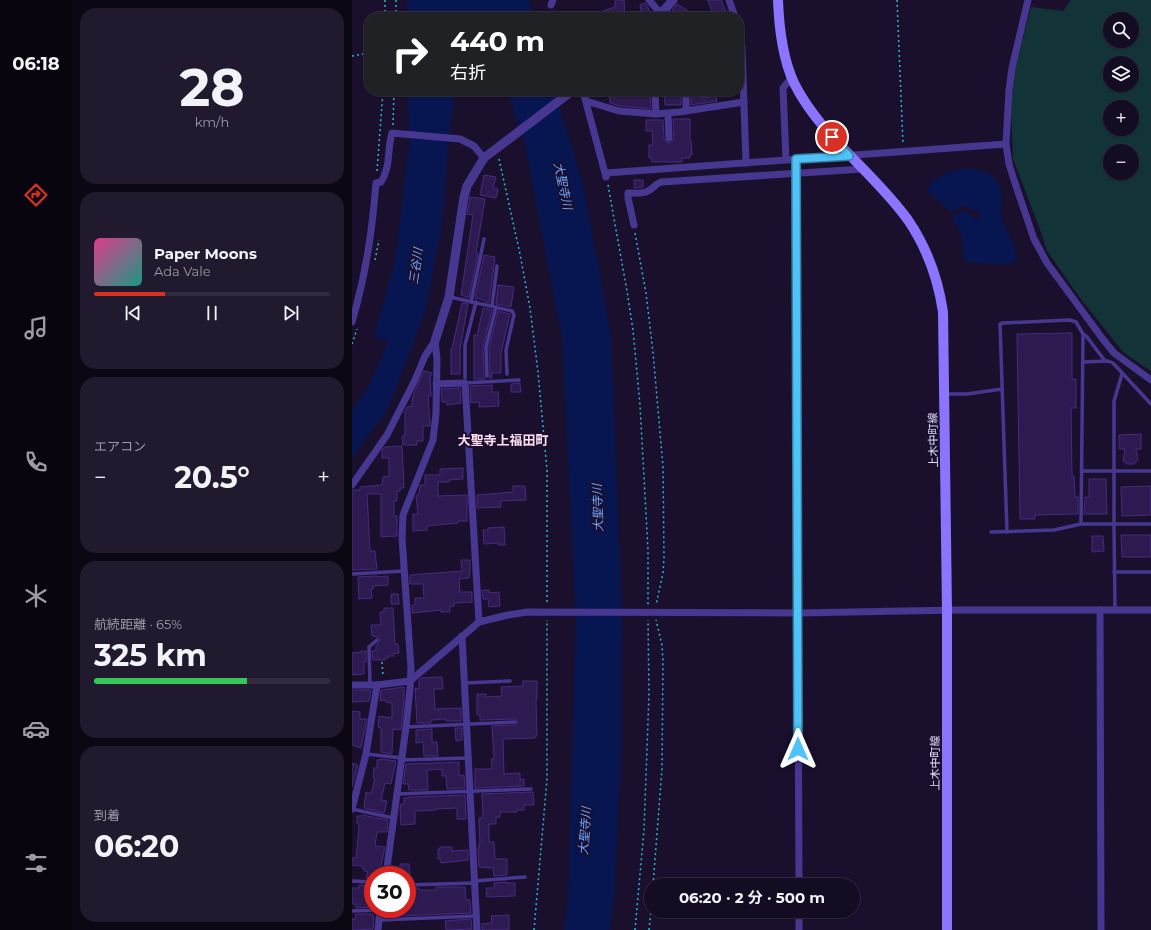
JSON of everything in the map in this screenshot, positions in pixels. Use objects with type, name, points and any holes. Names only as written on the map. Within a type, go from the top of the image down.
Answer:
[{"type":"main road","name":"上木中町線","points":[[778,0],[781,38],[792,77],[804,100],[827,131],[849,156],[863,169],[907,220],[923,244],[935,274],[943,312],[947,610],[947,930]]},
{"type":"street","points":[[649,0],[659,12]]},
{"type":"street","points":[[663,12],[673,0]]},
{"type":"street","points":[[729,0],[733,12]]},
{"type":"street","points":[[1028,0],[1012,68],[1009,90],[1006,144],[1009,164],[1017,191],[1034,239],[1047,263],[1114,353],[1151,380]]},
{"type":"street","points":[[786,160],[784,88],[792,77]]},
{"type":"street","points":[[352,485],[387,435],[415,380],[425,356],[435,341],[449,297],[464,197],[470,181],[484,158],[566,96]]},
{"type":"street","points":[[584,96],[606,175],[796,159],[1006,144]]},
{"type":"street","points":[[655,96],[656,114]]},
{"type":"street","points":[[686,96],[686,110]]},
{"type":"street","points":[[744,96],[746,163]]},
{"type":"street","points":[[586,101],[619,110],[656,114],[668,114],[744,102]]},
{"type":"street","points":[[668,114],[669,138]]},
{"type":"street","points":[[352,322],[364,278],[369,252],[376,183],[381,182],[384,177],[389,160],[390,140],[392,133],[460,139],[468,142],[484,158]]},
{"type":"street","points":[[796,159],[799,878]]},
{"type":"street","points":[[634,225],[628,193],[649,191],[654,185],[661,182],[863,169]]},
{"type":"street","points":[[387,866],[406,727],[411,668],[402,538],[403,515],[433,440],[435,428],[437,359],[435,341]]},
{"type":"street","points":[[436,384],[465,380],[479,622]]},
{"type":"street","points":[[352,685],[410,681],[479,622],[527,612],[798,613],[947,610],[1151,610]]},
{"type":"street","points":[[1100,610],[1101,930]]},
{"type":"street","points":[[462,636],[477,930]]},
{"type":"street","points":[[352,809],[366,754],[377,684]]},
{"type":"street","points":[[799,918],[799,930]]},
{"type":"street","points":[[378,930],[379,920]]},
{"type":"lane","points":[[484,239],[465,345],[465,380],[519,380]]},
{"type":"lane","points":[[487,376],[486,347],[494,307],[497,266]]},
{"type":"lane","points":[[449,297],[512,310],[514,315],[506,350],[507,374]]},
{"type":"lane","points":[[1006,532],[1000,324],[1003,323],[1070,320],[1076,322],[1082,334],[1081,524]]},
{"type":"lane","points":[[1082,334],[1087,337],[1105,361]]},
{"type":"lane","points":[[1083,362],[1108,361],[1113,363],[1151,404]]},
{"type":"lane","points":[[1115,610],[1114,401],[1122,374]]},
{"type":"lane","points":[[944,394],[967,394],[1002,389]]},
{"type":"lane","points":[[1082,472],[1151,471]]},
{"type":"lane","points":[[991,532],[1054,530],[1081,524],[1151,524]]},
{"type":"lane","points":[[352,574],[404,571]]},
{"type":"lane","points":[[1114,572],[1151,572]]},
{"type":"lane","points":[[377,640],[369,647],[377,684]]},
{"type":"lane","points":[[464,683],[510,681]]},
{"type":"lane","points":[[406,727],[514,722]]},
{"type":"lane","points":[[366,754],[402,759],[468,758]]},
{"type":"lane","points":[[396,794],[531,789]]},
{"type":"lane","points":[[352,809],[393,818]]},
{"type":"lane","points":[[416,884],[474,882],[525,877]]},
{"type":"lane","points":[[352,881],[364,882]]},
{"type":"lane","points":[[352,911],[364,911]]},
{"type":"lane","points":[[379,920],[476,916]]},
{"type":"path","points":[[385,0],[385,12]]},
{"type":"path","points":[[396,0],[396,12]]},
{"type":"path","points":[[897,0],[903,152]]},
{"type":"path","points":[[352,56],[364,54]]},
{"type":"path","points":[[376,183],[382,96]]},
{"type":"path","points":[[392,133],[394,96]]},
{"type":"path","points":[[498,148],[530,308],[538,372],[547,470],[551,612],[546,779],[534,930]]},
{"type":"path","points":[[606,175],[627,292],[634,345],[640,405],[651,612],[644,830],[635,930]]},
{"type":"path","points":[[634,225],[646,293],[653,352],[663,467],[663,574],[651,612],[662,645],[663,661],[662,769],[654,878]]},
{"type":"path","points":[[377,684],[382,662]]},
{"type":"path","points":[[650,930],[651,918]]},
{"type":"green space","points":[[1071,0],[1151,0],[1151,371],[1124,353],[1083,302],[1047,251],[1013,159],[1011,111],[1014,73],[1031,7],[1063,11]]},
{"type":"water","points":[[407,0],[529,0],[533,12],[407,12]]},
{"type":"water","name":"三谷川","points":[[408,96],[454,96],[448,146],[442,225],[425,312],[388,409],[352,458],[352,410],[367,390],[388,342],[374,336],[395,262],[409,143]]},
{"type":"water","name":"大聖寺川","points":[[509,96],[556,96],[583,185],[611,335],[622,619],[621,751],[614,900],[610,930],[564,930],[568,898],[576,620],[562,339],[524,140]]},
{"type":"water","points":[[969,168],[987,173],[996,179],[999,184],[1002,198],[1000,214],[1016,254],[1016,260],[1014,263],[980,263],[964,259],[962,237],[952,217],[965,210],[976,220],[980,214],[964,205],[952,212],[927,191],[929,186],[938,177],[957,170]]},
{"type":"building","points":[[615,0],[624,0],[625,12],[603,12],[603,11],[615,7]]},
{"type":"building","points":[[708,0],[721,0],[726,12],[712,12]]},
{"type":"building","points":[[645,3],[650,12],[638,12],[641,11],[640,5]]},
{"type":"building","points":[[677,4],[688,11],[675,12],[672,10]]},
{"type":"building","points":[[609,96],[650,96],[651,109],[620,106],[610,103]]},
{"type":"building","points":[[664,96],[681,96],[681,105],[665,105]]},
{"type":"building","points":[[691,96],[701,96],[701,98],[716,96],[717,101],[691,105]]},
{"type":"building","points":[[673,119],[690,119],[690,141],[692,155],[689,156],[690,158],[682,158],[682,162],[652,162],[652,158],[649,158],[649,145],[653,145],[652,131],[646,131],[646,120],[663,120],[664,139],[669,143],[672,142],[674,138]]},
{"type":"building","points":[[484,175],[496,177],[493,188],[498,189],[496,198],[480,195]]},
{"type":"building","points":[[634,180],[643,180],[643,187],[634,188]]},
{"type":"building","points":[[470,197],[485,199],[476,253],[478,254],[469,298],[461,295],[473,215],[467,214]]},
{"type":"building","points":[[484,255],[495,257],[489,303],[475,298]]},
{"type":"building","points":[[498,285],[514,287],[511,307],[496,304]]},
{"type":"building","points":[[462,303],[468,304],[460,349],[460,374],[451,374],[451,349]]},
{"type":"building","points":[[483,308],[492,310],[483,347],[485,379],[474,379],[474,335],[477,336]]},
{"type":"building","points":[[498,311],[510,315],[501,353],[501,373],[492,373],[492,378],[489,378],[489,347]]},
{"type":"building","points":[[1072,333],[1072,379],[1076,379],[1076,408],[1071,408],[1072,476],[1074,476],[1075,497],[1078,497],[1078,514],[1035,515],[1035,519],[1020,519],[1017,334]]},
{"type":"building","points":[[424,371],[432,373],[430,377],[431,396],[428,396],[430,426],[423,426],[423,441],[417,441],[417,445],[403,445],[402,436],[405,436],[405,411],[407,407],[412,406],[414,393]]},
{"type":"building","points":[[520,383],[521,392],[511,392],[511,384]]},
{"type":"building","points":[[492,385],[492,392],[498,392],[499,406],[479,407],[479,402],[471,403],[470,386]]},
{"type":"building","points":[[460,388],[461,403],[447,405],[447,402],[442,402],[441,389]]},
{"type":"building","points":[[1141,434],[1141,449],[1136,449],[1138,460],[1134,464],[1127,464],[1123,461],[1125,449],[1119,449],[1119,435]]},
{"type":"building","points":[[402,446],[404,488],[400,488],[400,491],[397,491],[397,501],[394,501],[394,516],[397,516],[397,536],[381,537],[381,494],[367,494],[370,551],[375,551],[377,569],[352,570],[352,490],[360,490],[360,487],[382,485],[383,477],[389,476],[389,458],[382,458],[382,450],[385,447]]},
{"type":"building","points":[[463,468],[463,479],[449,480],[449,482],[438,482],[438,496],[467,495],[467,521],[427,526],[427,530],[413,531],[413,514],[418,514],[416,496],[419,494],[420,485],[425,485],[425,475],[440,475],[440,469]]},
{"type":"building","points":[[1089,479],[1106,479],[1107,514],[1084,514],[1085,497],[1089,497]]},
{"type":"building","points":[[513,486],[525,486],[526,500],[501,501],[501,507],[477,508],[477,495],[513,492]]},
{"type":"building","points":[[1151,486],[1151,515],[1122,516],[1121,487]]},
{"type":"building","points":[[504,527],[505,545],[498,545],[498,543],[484,544],[483,530],[488,530],[488,528]]},
{"type":"building","points":[[1121,535],[1151,535],[1151,557],[1122,557]]},
{"type":"building","points":[[1092,536],[1103,536],[1104,551],[1092,552]]},
{"type":"building","points":[[461,560],[470,560],[470,568],[469,578],[459,579],[460,592],[472,592],[472,602],[454,603],[454,606],[450,606],[450,612],[441,612],[441,610],[412,613],[412,605],[415,605],[415,598],[424,598],[423,584],[410,584],[410,575],[462,571]]},
{"type":"building","points":[[388,576],[388,585],[373,586],[373,589],[371,589],[372,598],[359,599],[358,577]]},
{"type":"building","points":[[482,590],[489,590],[489,593],[499,592],[500,606],[489,607],[488,599],[483,599]]},
{"type":"building","points":[[391,594],[398,594],[399,604],[391,604]]},
{"type":"building","points":[[384,608],[393,608],[395,644],[398,644],[399,653],[393,654],[394,656],[388,656],[385,660],[373,660],[372,651],[376,650],[376,646],[380,640],[378,637],[372,636],[371,625],[381,625],[380,612],[384,612]]},
{"type":"building","points":[[366,651],[364,674],[352,675],[352,653]]},
{"type":"building","points":[[442,677],[443,689],[434,689],[435,709],[461,708],[461,721],[446,721],[446,719],[431,720],[431,723],[417,723],[415,688],[419,689],[419,680],[421,678]]},
{"type":"building","points":[[523,681],[537,681],[537,736],[535,736],[535,738],[503,739],[504,774],[520,773],[520,780],[524,779],[524,786],[475,788],[475,769],[491,769],[492,767],[491,759],[494,759],[492,726],[515,725],[518,722],[515,719],[480,720],[480,715],[477,715],[477,694],[486,694],[486,697],[502,696],[501,687],[523,686]]},
{"type":"building","points":[[404,687],[401,730],[393,729],[392,754],[381,752],[381,728],[378,727],[379,716],[392,718],[392,703],[386,702],[386,700],[380,701],[381,690]]},
{"type":"building","points":[[352,690],[371,690],[369,701],[352,702]]},
{"type":"building","points":[[352,711],[360,712],[360,719],[367,719],[361,748],[352,745]]},
{"type":"building","points":[[455,728],[462,728],[462,740],[456,741]]},
{"type":"building","points":[[432,729],[432,742],[437,742],[438,756],[424,756],[423,742],[416,743],[416,730]]},
{"type":"building","points":[[377,760],[396,761],[391,784],[385,783],[381,800],[387,801],[384,813],[364,808],[366,792],[371,794],[375,778],[373,778],[374,768],[377,768]]},
{"type":"building","points":[[459,762],[459,776],[464,775],[465,788],[447,789],[446,776],[442,776],[442,769],[427,770],[428,790],[409,790],[408,784],[403,784],[406,764]]},
{"type":"building","points":[[352,763],[358,765],[352,787]]},
{"type":"building","points":[[533,792],[534,805],[524,805],[524,810],[517,810],[517,812],[500,812],[500,817],[496,817],[496,824],[489,824],[489,842],[494,842],[495,859],[507,859],[507,875],[494,876],[493,868],[479,867],[479,818],[483,818],[482,794]]},
{"type":"building","points":[[465,795],[466,819],[457,819],[457,808],[435,809],[436,810],[415,811],[415,824],[401,825],[400,808],[401,804],[404,804],[404,798]]},
{"type":"building","points":[[357,816],[388,820],[387,832],[377,832],[375,846],[385,847],[381,866],[364,866],[364,869],[362,866],[352,865],[352,858],[356,858],[359,824],[357,823]]},
{"type":"building","points":[[440,847],[452,847],[452,851],[468,850],[468,860],[441,863],[441,859],[438,859],[438,849],[440,849]]},
{"type":"building","points":[[400,864],[409,864],[409,866],[400,866]]},
{"type":"building","points":[[494,883],[515,883],[515,896],[487,897],[486,888],[494,888]]},
{"type":"building","points":[[359,885],[364,885],[364,908],[356,908],[356,904],[352,904],[352,888],[359,888]]},
{"type":"building","points":[[436,887],[465,887],[466,900],[470,900],[471,913],[416,915],[416,888],[419,888],[419,890],[436,890]]},
{"type":"building","points":[[356,914],[364,914],[364,918],[374,918],[373,929],[352,930],[352,919],[355,919]]},
{"type":"building","points":[[509,915],[509,930],[482,930],[482,924],[492,923],[491,916]]},
{"type":"building","points":[[471,919],[472,929],[446,930],[445,921]]},
{"type":"district","name":"大聖寺上福田町","points":[[503,440]]},
{"type":"route","points":[[798,749],[796,159],[849,156],[832,137]]}]
